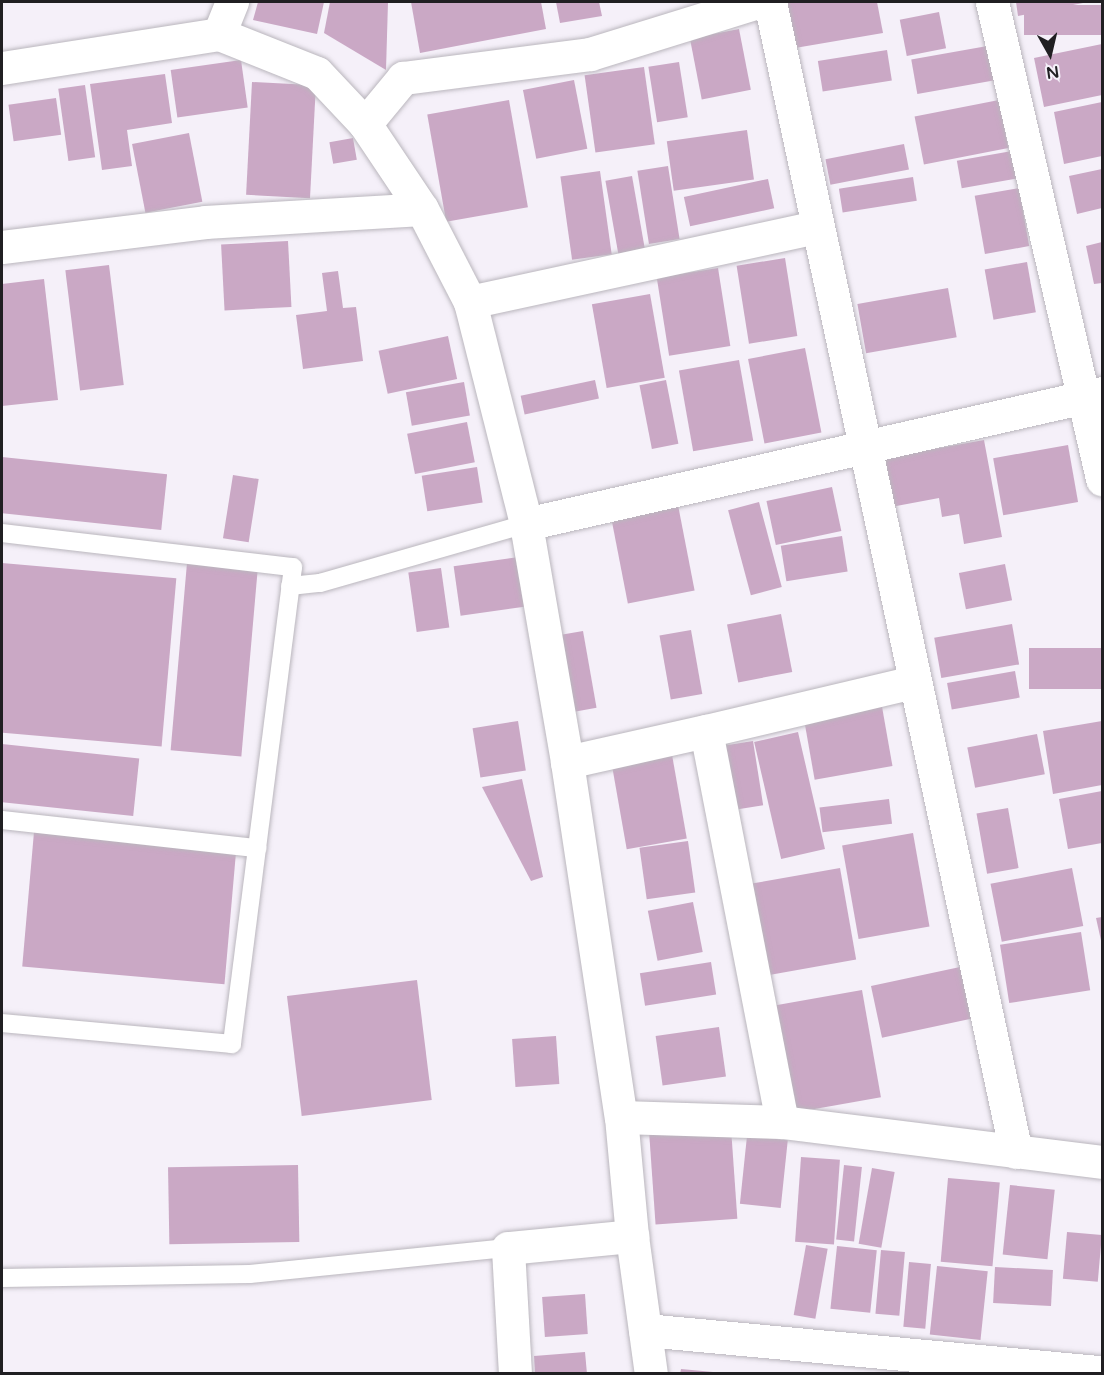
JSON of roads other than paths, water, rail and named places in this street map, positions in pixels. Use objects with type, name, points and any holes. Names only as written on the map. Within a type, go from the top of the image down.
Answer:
[{"type":"street","points":[[219,34],[232,2]]},
{"type":"street","points":[[366,124],[403,78],[590,54],[758,2]]},
{"type":"street","points":[[770,2],[1016,1152]]},
{"type":"street","points":[[992,2],[1093,395],[1102,480]]},
{"type":"street","points":[[2,68],[219,34],[317,73],[366,124],[422,208],[470,302],[526,524],[567,762],[621,1118],[632,1236],[651,1374]]},
{"type":"street","points":[[2,247],[205,222],[422,208]]},
{"type":"street","points":[[470,302],[818,226]]},
{"type":"street","points":[[526,524],[1093,395]]},
{"type":"street","points":[[567,762],[914,682]]},
{"type":"street","points":[[706,731],[782,1122]]},
{"type":"street","points":[[621,1118],[782,1122],[1102,1162]]},
{"type":"street","points":[[515,1374],[508,1248],[632,1236]]},
{"type":"street","points":[[645,1330],[1102,1372]]},
{"type":"lane","points":[[290,586],[320,583],[526,524]]},
{"type":"lane","points":[[2,533],[293,567],[232,1044],[2,1023]]},
{"type":"lane","points":[[2,820],[257,848]]},
{"type":"lane","points":[[2,1278],[250,1274],[508,1248]]}]
